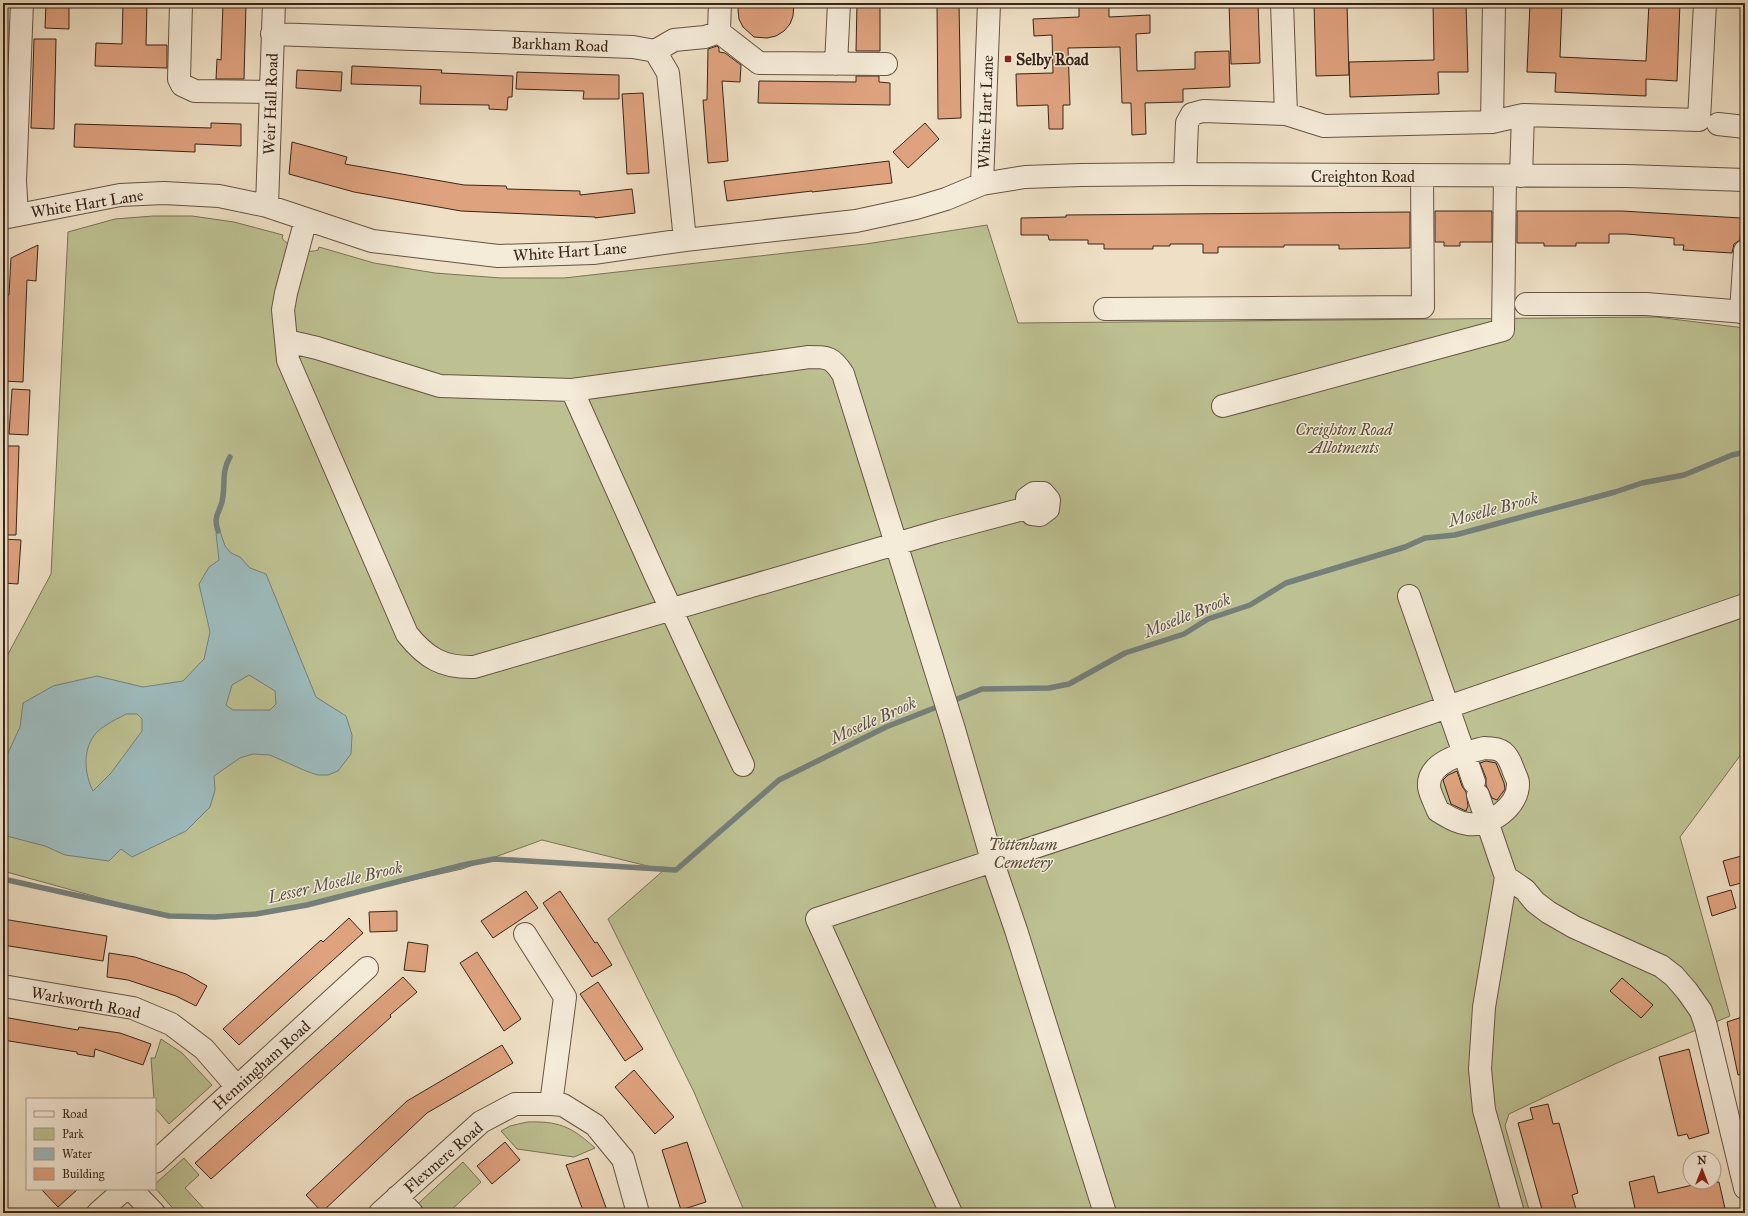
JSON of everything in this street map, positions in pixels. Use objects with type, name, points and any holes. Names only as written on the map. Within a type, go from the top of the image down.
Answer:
[{"type":"street","points":[[181,3],[179,79],[182,85],[196,91],[261,92]]},
{"type":"street","name":"Weir Hall Road","points":[[267,206],[261,92],[272,34],[274,3]]},
{"type":"street","points":[[719,32],[720,3]]},
{"type":"street","points":[[836,64],[839,3]]},
{"type":"street","name":"White Hart Lane","points":[[10,216],[120,195],[164,193],[219,196],[267,206],[372,241],[498,256],[593,253],[685,240],[856,221],[916,208],[946,199],[982,184],[989,3]]},
{"type":"street","points":[[1282,3],[1286,114]]},
{"type":"street","points":[[1492,122],[1494,3]]},
{"type":"street","points":[[1185,174],[1187,123],[1192,114],[1203,111],[1286,114],[1324,126],[1492,122],[1522,114],[1698,120],[1705,3]]},
{"type":"street","points":[[10,216],[15,181],[16,5]]},
{"type":"street","points":[[685,240],[668,73],[655,51],[674,40],[704,37],[719,32]]},
{"type":"street","points":[[719,32],[759,63],[886,64]]},
{"type":"street","name":"Barkham Road","points":[[272,34],[633,47],[655,51]]},
{"type":"street","points":[[1223,406],[1503,330],[1513,176],[1522,114]]},
{"type":"street","points":[[1718,124],[1745,127]]},
{"type":"street","name":"Creighton Road","points":[[982,184],[1025,177],[1185,174],[1627,176],[1745,180]]},
{"type":"street","points":[[1105,309],[1423,306],[1422,176]]},
{"type":"street","points":[[306,219],[286,293],[283,310],[288,360],[407,634],[419,649],[428,656],[449,666],[461,668],[474,667],[940,531],[1027,508]]},
{"type":"street","points":[[1526,304],[1646,304],[1743,312],[1745,251]]},
{"type":"street","points":[[287,341],[317,348],[440,386],[572,390],[809,357],[825,357],[835,363],[843,374],[953,726],[992,860],[1016,930],[1105,1213]]},
{"type":"street","points":[[572,390],[743,765]]},
{"type":"street","points":[[1409,596],[1506,877],[1484,1007],[1480,1069],[1484,1110],[1513,1213]]},
{"type":"street","points":[[951,1213],[817,919],[1162,805],[1745,605]]},
{"type":"street","points":[[1484,748],[1497,748],[1508,756],[1518,783],[1514,801],[1502,813],[1487,822],[1470,825],[1455,821],[1438,811],[1429,787],[1431,776],[1442,762],[1464,753],[1484,748]]},
{"type":"street","points":[[1506,877],[1525,890],[1535,902],[1548,912],[1574,927],[1585,930],[1661,966],[1674,976],[1687,991],[1701,1011],[1706,1026],[1745,1188]]},
{"type":"street","points":[[525,934],[565,997],[551,1104]]},
{"type":"street","name":"Henningham Road","points":[[156,1161],[367,968]]},
{"type":"street","name":"Warkworth Road","points":[[3,986],[133,1008],[171,1024],[204,1049],[238,1087]]},
{"type":"street","name":"Flexmere Road","points":[[380,1213],[481,1122],[515,1104],[551,1104],[563,1105],[595,1125],[623,1159],[638,1213]]},
{"type":"street","points":[[98,1213],[124,1190]]},
{"type":"street","points":[[132,1190],[154,1213]]},
{"type":"street","points":[[397,1197],[412,1213]]},
{"type":"green space","name":"Tottenham Cemetery","points":[[153,216],[192,216],[234,222],[283,235],[282,238],[285,242],[304,251],[318,250],[319,247],[374,263],[435,273],[501,278],[564,278],[866,244],[987,225],[1018,323],[1656,317],[1745,328],[1745,749],[1680,837],[1730,1016],[1617,1063],[1509,1114],[1505,1126],[1530,1213],[745,1213],[694,1092],[608,919],[664,870],[542,840],[462,869],[256,915],[169,917],[3,871],[3,656],[7,656],[51,574],[68,232],[115,219]]},
{"type":"green space","points":[[161,1039],[182,1053],[212,1085],[169,1124],[156,1109],[151,1058],[155,1058]]},
{"type":"green space","points":[[527,1122],[564,1126],[579,1135],[595,1148],[574,1157],[517,1149],[501,1131],[510,1126]]},
{"type":"green space","points":[[184,1158],[199,1175],[185,1188],[208,1213],[177,1213],[156,1189],[156,1183]]},
{"type":"green space","points":[[463,1162],[481,1182],[448,1213],[408,1213]]},
{"type":"water","points":[[220,531],[225,546],[231,553],[240,557],[250,568],[266,574],[316,697],[346,716],[352,735],[351,754],[338,771],[328,775],[318,775],[306,771],[270,755],[253,754],[240,758],[214,776],[215,790],[210,807],[186,831],[132,857],[121,849],[109,861],[65,855],[45,846],[3,835],[3,764],[20,727],[23,703],[53,686],[97,676],[143,687],[183,681],[204,659],[210,632],[199,584],[209,567],[219,560],[216,533]],"holes":[[[249,675],[275,691],[276,704],[270,710],[233,710],[226,705],[232,685]],[[126,714],[137,714],[142,719],[142,731],[111,773],[93,791],[86,769],[89,745],[92,738],[100,729]]]},
{"type":"building","points":[[46,3],[69,3],[69,29],[45,28]]},
{"type":"building","points":[[123,3],[147,3],[146,45],[167,45],[167,68],[95,66],[96,43],[122,44]]},
{"type":"building","points":[[223,3],[246,3],[244,79],[216,79],[217,59],[221,60]]},
{"type":"building","points":[[739,3],[794,3],[793,16],[790,24],[784,31],[776,36],[767,38],[754,37],[743,27],[739,19]]},
{"type":"building","points":[[857,3],[880,3],[880,51],[856,51]]},
{"type":"building","points":[[937,3],[959,3],[961,118],[938,119]]},
{"type":"building","points":[[1079,3],[1109,3],[1109,17],[1150,15],[1150,33],[1136,34],[1137,71],[1195,69],[1195,52],[1229,51],[1230,87],[1183,89],[1183,102],[1145,103],[1146,134],[1132,135],[1131,103],[1122,103],[1120,47],[1068,48],[1070,105],[1063,105],[1063,129],[1049,129],[1048,105],[1017,106],[1016,74],[1053,73],[1052,35],[1034,36],[1033,19],[1079,17]]},
{"type":"building","points":[[1229,3],[1258,3],[1260,63],[1231,64]]},
{"type":"building","points":[[1314,3],[1347,3],[1349,75],[1316,76]]},
{"type":"building","points":[[1433,3],[1466,3],[1468,72],[1438,72],[1439,94],[1350,97],[1349,62],[1434,60]]},
{"type":"building","points":[[1530,3],[1562,3],[1560,57],[1646,61],[1649,3],[1680,3],[1677,81],[1646,79],[1646,96],[1555,92],[1556,73],[1527,72]]},
{"type":"building","points":[[34,39],[56,39],[54,129],[31,128]]},
{"type":"building","points":[[717,46],[719,48],[719,52],[725,53],[741,65],[740,82],[722,81],[728,161],[708,163],[703,100],[707,100],[708,49]]},
{"type":"building","points":[[352,66],[442,70],[441,73],[513,76],[512,97],[508,97],[507,110],[489,109],[489,105],[420,104],[421,86],[351,84]]},
{"type":"building","points":[[297,70],[342,72],[341,91],[296,88]]},
{"type":"building","points":[[517,72],[619,75],[619,99],[583,99],[584,91],[516,89]]},
{"type":"building","points":[[856,76],[879,76],[879,82],[890,83],[890,105],[758,103],[759,81],[856,82]]},
{"type":"building","points":[[643,93],[649,173],[627,174],[622,94]]},
{"type":"building","points":[[211,123],[241,124],[241,146],[195,144],[195,152],[74,147],[75,124],[211,128]]},
{"type":"building","points":[[925,123],[939,139],[908,168],[893,152]]},
{"type":"building","points":[[292,142],[347,157],[345,164],[464,185],[506,186],[507,189],[580,191],[580,195],[632,189],[635,213],[595,218],[461,211],[354,192],[289,174]]},
{"type":"building","points":[[889,161],[892,183],[727,201],[724,181]]},
{"type":"building","points":[[1435,211],[1492,211],[1492,242],[1460,242],[1460,246],[1444,246],[1444,242],[1435,242]]},
{"type":"building","points":[[1517,211],[1622,211],[1741,218],[1740,240],[1734,244],[1732,253],[1683,250],[1684,245],[1674,245],[1674,238],[1626,234],[1609,234],[1609,243],[1576,243],[1576,246],[1544,246],[1544,243],[1517,243]]},
{"type":"building","points":[[1410,212],[1410,248],[1339,249],[1339,245],[1284,245],[1284,247],[1218,247],[1218,253],[1203,253],[1203,244],[1170,244],[1170,246],[1153,246],[1153,249],[1104,249],[1104,244],[1088,244],[1088,240],[1049,240],[1048,235],[1021,235],[1021,218],[1066,217],[1066,215]]},
{"type":"building","points":[[38,245],[36,281],[27,280],[23,382],[3,381],[3,295],[9,295],[11,258]]},
{"type":"building","points":[[12,389],[30,390],[28,435],[9,434]]},
{"type":"building","points":[[3,446],[19,446],[16,535],[3,535]]},
{"type":"building","points":[[3,539],[21,540],[18,584],[3,583]]},
{"type":"building","points":[[1486,761],[1496,763],[1504,783],[1505,789],[1497,800],[1492,798],[1486,785],[1486,778],[1480,763]]},
{"type":"building","points":[[1457,771],[1462,786],[1466,792],[1468,806],[1466,811],[1451,804],[1443,780],[1448,775]]},
{"type":"building","points":[[1745,855],[1745,882],[1730,886],[1723,861]]},
{"type":"building","points":[[1731,890],[1736,908],[1712,916],[1707,897]]},
{"type":"building","points":[[526,891],[538,908],[493,938],[481,921]]},
{"type":"building","points":[[560,891],[595,943],[597,942],[612,965],[592,977],[543,903]]},
{"type":"building","points":[[397,911],[397,931],[370,932],[369,912]]},
{"type":"building","points":[[349,918],[363,933],[239,1045],[223,1029],[321,940],[323,942]]},
{"type":"building","points":[[3,919],[107,936],[103,961],[3,945]]},
{"type":"building","points":[[408,942],[428,945],[425,972],[404,970]]},
{"type":"building","points":[[477,952],[521,1019],[504,1031],[460,963]]},
{"type":"building","points":[[109,953],[135,957],[186,974],[207,986],[196,1006],[176,996],[128,980],[107,977]]},
{"type":"building","points":[[403,977],[417,992],[390,1015],[391,1017],[286,1112],[211,1179],[195,1163]]},
{"type":"building","points":[[1622,978],[1653,1005],[1641,1018],[1610,991]]},
{"type":"building","points":[[598,982],[643,1049],[625,1061],[580,994]]},
{"type":"building","points":[[1745,1016],[1745,1074],[1738,1075],[1727,1022]]},
{"type":"building","points":[[3,1017],[78,1030],[79,1027],[120,1033],[151,1044],[143,1065],[95,1049],[94,1057],[77,1054],[77,1052],[3,1040]]},
{"type":"building","points":[[502,1045],[513,1063],[427,1113],[322,1212],[306,1195],[407,1101]]},
{"type":"building","points":[[1689,1049],[1709,1133],[1689,1139],[1687,1134],[1678,1136],[1659,1057]]},
{"type":"building","points":[[634,1070],[674,1117],[655,1134],[615,1087]]},
{"type":"building","points":[[1548,1104],[1553,1124],[1559,1123],[1578,1193],[1572,1195],[1576,1209],[1560,1213],[1543,1213],[1518,1123],[1533,1119],[1530,1108]]},
{"type":"building","points":[[505,1142],[520,1160],[492,1184],[477,1166]]},
{"type":"building","points":[[687,1142],[706,1202],[681,1210],[662,1150]]},
{"type":"building","points":[[588,1158],[608,1213],[584,1213],[566,1165]]},
{"type":"building","points":[[1654,1176],[1658,1193],[1682,1188],[1682,1190],[1721,1190],[1726,1213],[1636,1213],[1629,1182]]},
{"type":"building","points":[[42,1190],[77,1190],[58,1207]]},
{"type":"waterway","name":"Moselle Brook","points":[[950,702],[982,689],[1049,688],[1069,684],[1125,653],[1184,634],[1208,619],[1250,605],[1286,583],[1405,547],[1425,538],[1455,535],[1615,492],[1642,483],[1684,475],[1732,455],[1745,452]]},
{"type":"waterway","points":[[218,531],[216,520],[224,491],[226,466],[230,457]]},
{"type":"waterway","name":"Lesser Moselle Brook","points":[[3,879],[169,916],[215,917],[256,914],[307,905],[463,865],[494,859],[676,870],[779,780],[886,727],[942,705]]},
{"type":"place","name":"Selby Road","points":[[1008,59]]},
{"type":"park label","name":"Creighton Road Allotments","points":[[1344,438]]}]
